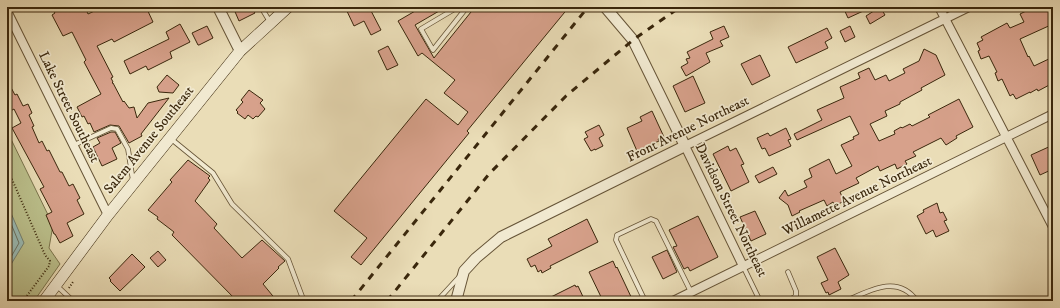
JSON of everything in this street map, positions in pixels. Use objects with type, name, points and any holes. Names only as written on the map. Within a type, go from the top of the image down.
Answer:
[{"type":"main road","name":"Salem Avenue Southeast","points":[[44,301],[108,215],[240,51],[288,7]]},
{"type":"street","points":[[218,7],[240,51]]},
{"type":"street","name":"Davidson Street Northeast","points":[[605,7],[633,40],[743,266]]},
{"type":"street","points":[[939,7],[1053,226]]},
{"type":"street","name":"Front Avenue Northeast","points":[[464,271],[476,258],[501,238],[969,7]]},
{"type":"street","name":"Lake Street Southeast","points":[[7,11],[108,215]]},
{"type":"street","name":"Willamette Avenue Northeast","points":[[673,301],[1053,114]]},
{"type":"street","points":[[456,301],[464,271]]},
{"type":"lane","points":[[261,7],[270,23]]},
{"type":"lane","points":[[458,7],[421,29],[433,50],[467,7]]},
{"type":"lane","points":[[74,146],[111,128],[117,129],[128,149],[133,184]]},
{"type":"lane","points":[[170,138],[213,173],[232,204],[288,260],[303,299],[302,301]]},
{"type":"lane","points":[[645,301],[616,240],[617,235],[651,219],[656,221],[691,292]]},
{"type":"lane","name":"Davidson Street Northeast","points":[[743,266],[760,301]]},
{"type":"lane","name":"Front Avenue Northeast","points":[[437,301],[464,271]]},
{"type":"lane","points":[[788,272],[796,291],[796,296],[788,301]]},
{"type":"lane","points":[[56,285],[73,301]]},
{"type":"lane","points":[[846,301],[868,291],[886,286],[906,290],[911,293],[917,301]]},
{"type":"path","points":[[7,168],[45,255],[50,261],[49,266],[22,301]]},
{"type":"green space","points":[[7,131],[53,225],[49,248],[60,264],[34,301],[7,301]]},
{"type":"water","points":[[7,204],[24,243],[7,271]]},
{"type":"building","points":[[57,7],[85,7],[88,14],[103,7],[146,7],[153,22],[114,42],[112,39],[97,46],[113,77],[111,78],[112,83],[123,102],[124,101],[129,108],[134,107],[137,118],[148,103],[169,98],[141,134],[142,136],[129,143],[119,126],[110,125],[94,132],[90,123],[88,124],[84,116],[82,117],[77,107],[101,94],[84,62],[86,60],[72,32],[63,36],[52,15],[55,13],[53,10]]},
{"type":"building","points":[[233,7],[251,7],[255,13],[239,21]]},
{"type":"building","points":[[345,7],[369,7],[381,30],[371,35],[364,21],[354,26]]},
{"type":"building","points":[[422,7],[446,7],[415,25],[434,58],[475,7],[569,7],[467,131],[469,133],[361,265],[351,257],[367,238],[334,211],[426,99],[458,125],[468,112],[444,93],[455,80],[422,53],[418,56],[398,21]]},
{"type":"building","points":[[843,7],[872,7],[848,18]]},
{"type":"building","points":[[880,7],[885,15],[870,24],[866,16]]},
{"type":"building","points":[[1034,7],[1053,7],[1053,24],[1020,39],[1034,66],[1053,57],[1053,83],[1038,91],[1037,89],[1016,99],[1013,94],[1010,96],[1002,79],[998,81],[995,73],[997,72],[989,56],[981,59],[978,51],[980,50],[977,43],[983,40],[981,37],[1007,23],[1010,28],[1024,22],[1020,14]]},
{"type":"building","points":[[180,24],[190,42],[170,52],[172,58],[148,70],[146,66],[130,74],[124,61],[169,39],[166,32]]},
{"type":"building","points":[[207,26],[213,38],[198,45],[192,33]]},
{"type":"building","points":[[724,26],[729,37],[720,41],[723,46],[706,53],[710,62],[686,76],[681,67],[688,63],[686,59],[690,58],[687,52],[713,39],[710,32]]},
{"type":"building","points":[[850,26],[855,37],[845,42],[840,31]]},
{"type":"building","points":[[827,28],[832,38],[825,42],[828,48],[796,63],[788,47]]},
{"type":"building","points":[[388,46],[398,65],[387,70],[378,51]]},
{"type":"building","points":[[924,49],[936,55],[945,75],[921,88],[922,90],[900,102],[900,104],[885,111],[887,116],[870,124],[879,141],[895,134],[894,131],[901,127],[902,128],[910,124],[912,126],[930,117],[928,115],[959,99],[973,127],[956,136],[957,138],[946,145],[941,138],[913,152],[916,156],[905,161],[907,164],[897,169],[895,164],[880,171],[878,166],[856,178],[859,183],[840,192],[844,201],[835,206],[833,202],[827,206],[824,200],[799,211],[800,212],[792,216],[788,205],[779,198],[785,190],[788,196],[807,187],[804,181],[812,177],[809,169],[829,159],[836,174],[852,166],[841,145],[854,139],[853,137],[859,134],[850,116],[797,140],[794,134],[822,120],[817,110],[844,98],[840,87],[860,78],[858,73],[869,68],[875,80],[886,75],[889,81],[905,73],[903,69],[919,61]]},
{"type":"building","points":[[760,55],[770,76],[752,85],[741,64]]},
{"type":"building","points":[[167,75],[179,85],[173,93],[159,92],[157,87]]},
{"type":"building","points":[[693,76],[705,103],[685,112],[673,86]]},
{"type":"building","points":[[7,80],[23,106],[28,104],[32,113],[29,115],[34,126],[32,127],[39,143],[42,141],[47,151],[49,150],[69,186],[73,184],[80,198],[77,200],[84,214],[67,223],[73,236],[60,243],[54,234],[46,215],[52,212],[40,189],[44,187],[12,128],[21,123],[14,109],[7,113]]},
{"type":"building","points":[[249,90],[263,100],[260,103],[265,109],[258,117],[256,116],[253,119],[248,115],[245,119],[237,113],[238,112],[236,110],[243,102],[241,100]]},
{"type":"building","points":[[652,111],[664,137],[658,139],[659,141],[637,151],[627,128],[642,121],[640,117]]},
{"type":"building","points":[[599,125],[604,135],[599,138],[603,146],[591,151],[584,139],[588,137],[585,132]]},
{"type":"building","points":[[786,128],[791,139],[788,140],[791,146],[769,156],[765,148],[762,149],[757,138],[768,133],[770,136]]},
{"type":"building","points":[[111,132],[115,132],[121,143],[112,148],[117,159],[102,166],[93,147],[100,143],[97,138]]},
{"type":"building","points":[[1053,145],[1053,169],[1040,175],[1031,155]]},
{"type":"building","points":[[728,146],[730,151],[736,148],[744,164],[741,165],[749,182],[731,191],[713,154]]},
{"type":"building","points":[[188,160],[210,176],[208,178],[210,180],[195,201],[217,224],[214,228],[242,258],[262,240],[285,261],[263,284],[277,301],[237,301],[172,235],[174,232],[148,210],[172,182],[170,180]]},
{"type":"building","points":[[773,167],[777,174],[759,183],[755,176]]},
{"type":"building","points":[[937,203],[940,213],[943,212],[947,220],[944,221],[949,231],[936,237],[933,230],[926,234],[917,216],[924,212],[923,210]]},
{"type":"building","points":[[755,211],[766,234],[751,241],[740,217]]},
{"type":"building","points":[[698,216],[718,257],[690,271],[688,267],[684,269],[673,247],[677,246],[669,230]]},
{"type":"building","points":[[587,219],[598,242],[550,266],[551,268],[542,273],[541,270],[538,272],[535,265],[531,267],[527,259],[552,246],[548,239]]},
{"type":"building","points":[[835,248],[849,275],[838,282],[841,289],[829,295],[828,292],[826,293],[821,283],[828,280],[817,257]]},
{"type":"building","points":[[667,250],[677,272],[663,279],[652,257]]},
{"type":"building","points":[[158,251],[166,260],[158,267],[150,258]]},
{"type":"building","points":[[132,254],[145,267],[120,291],[109,278]]},
{"type":"building","points":[[613,261],[633,301],[603,301],[589,272]]},
{"type":"building","points":[[575,285],[576,287],[578,286],[585,301],[543,301]]},
{"type":"railway","points":[[351,301],[588,7]]},
{"type":"railway","points":[[387,301],[489,174],[566,96],[633,40],[680,7]]}]
